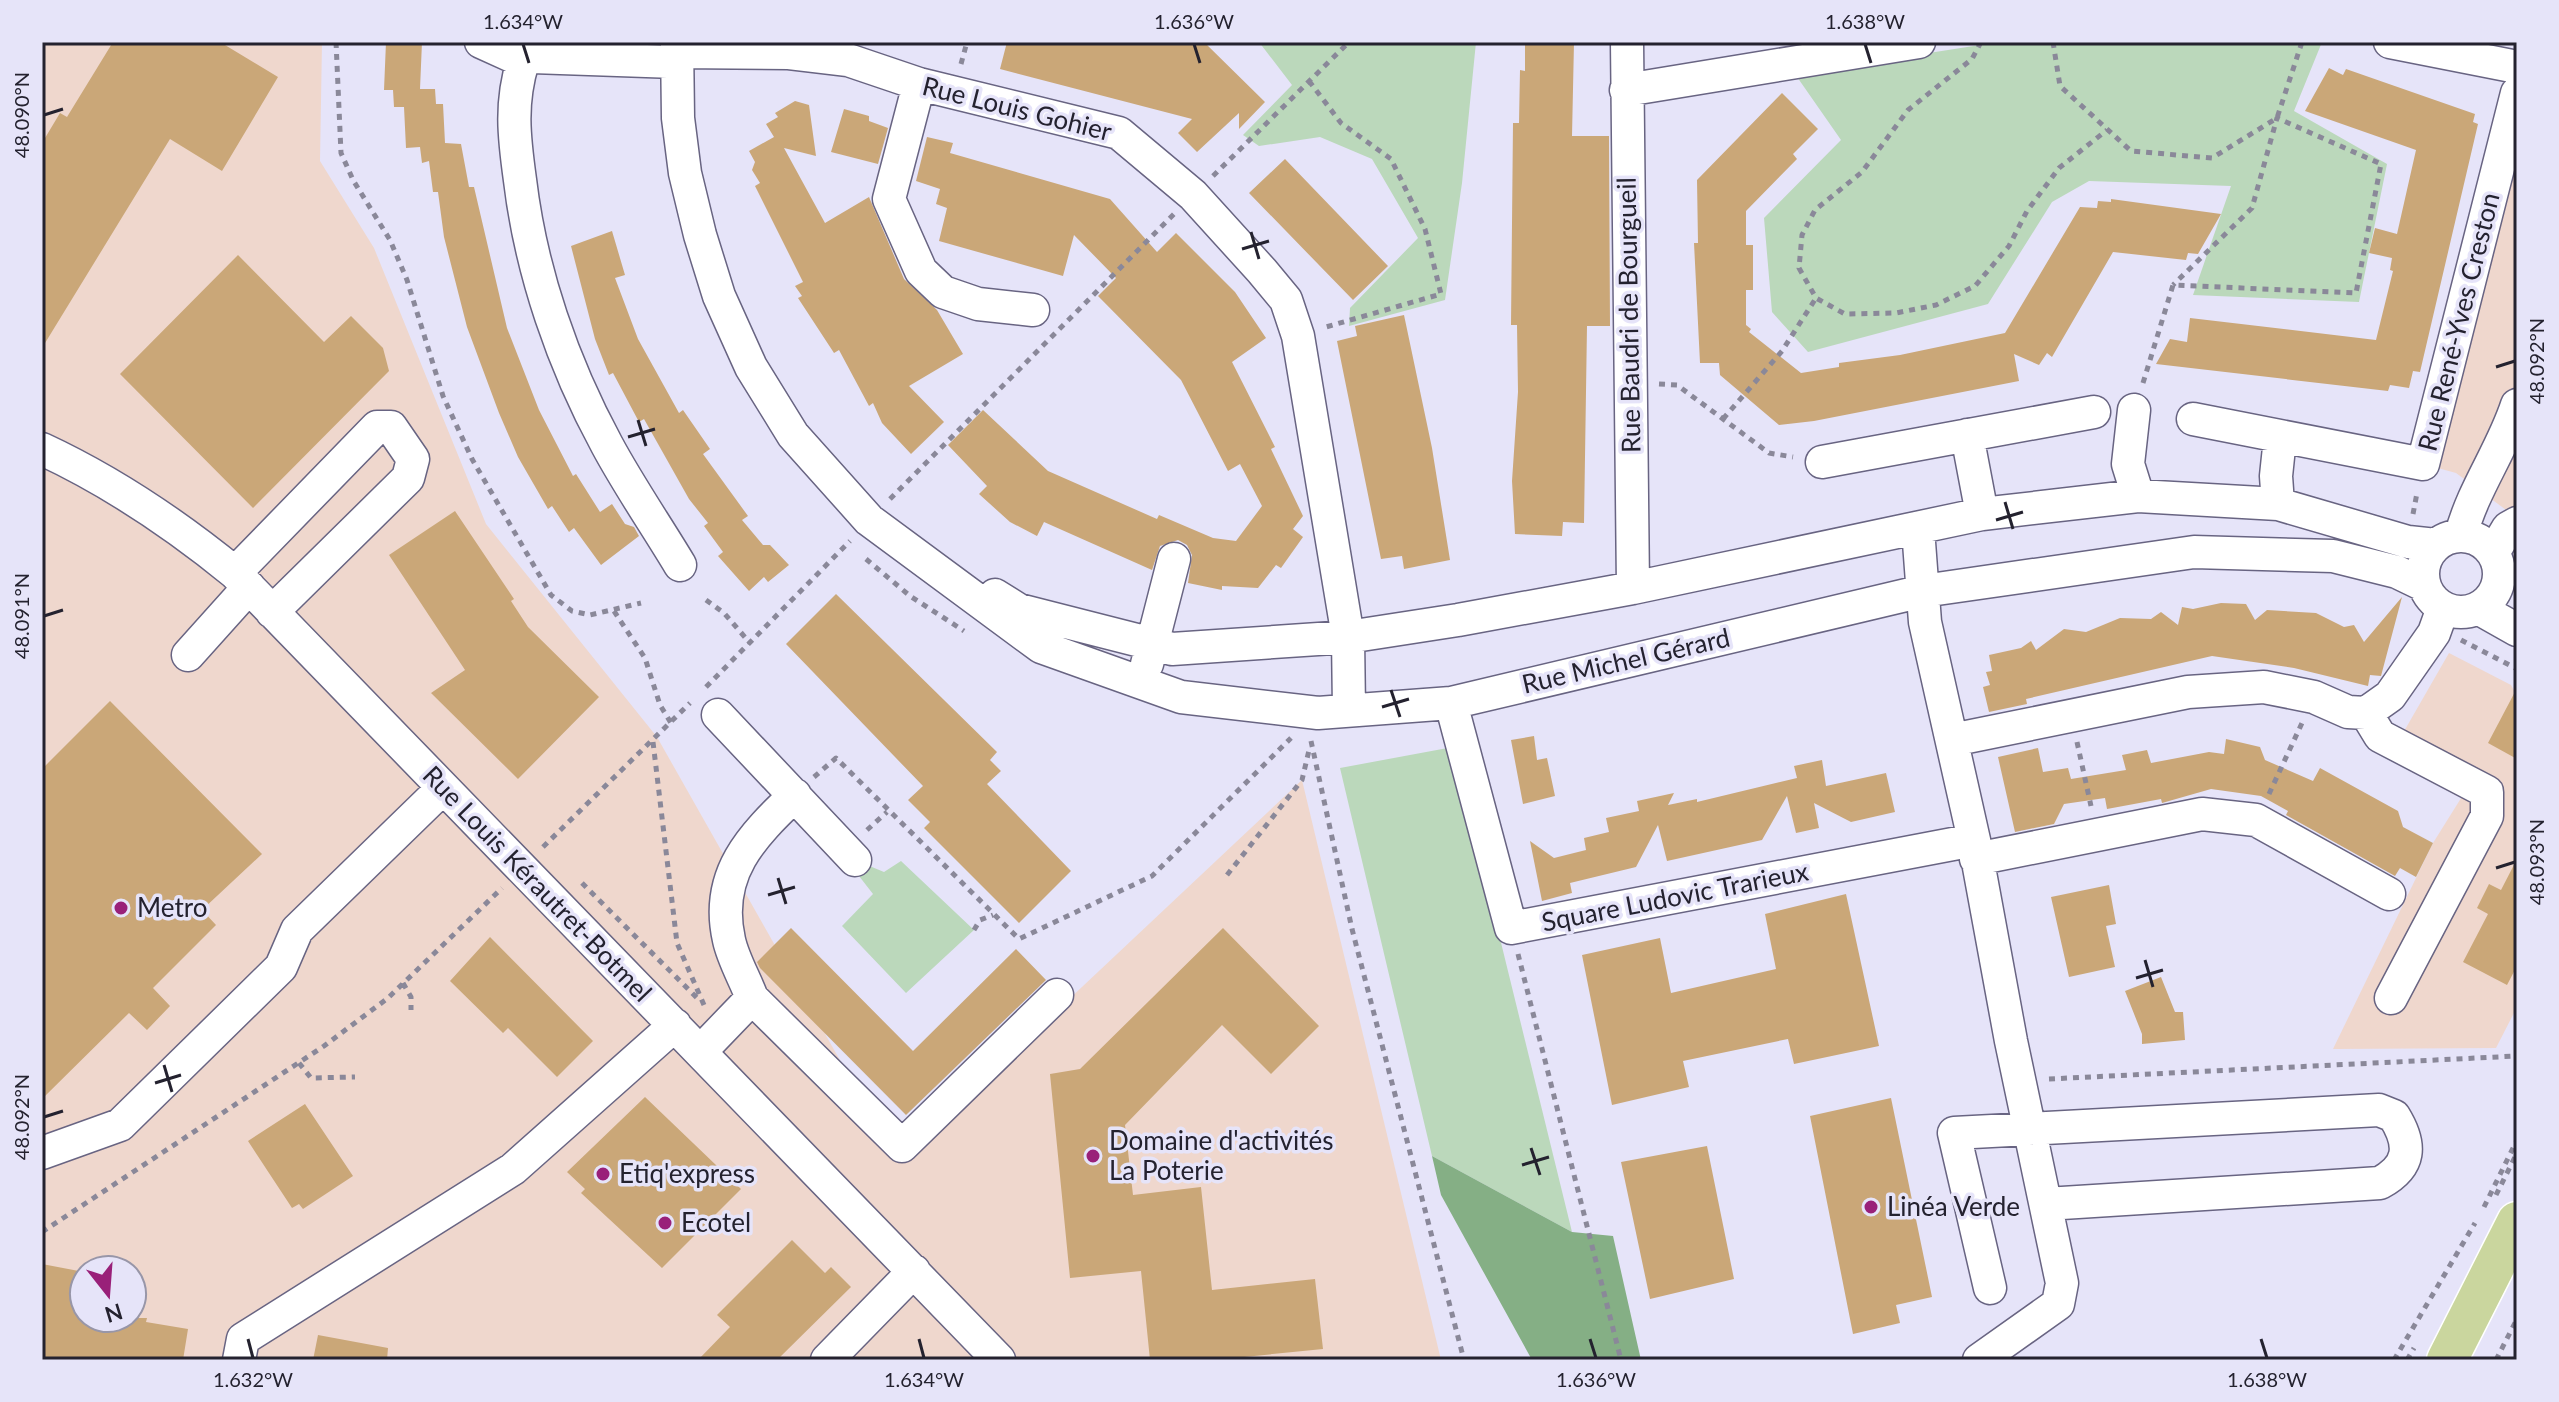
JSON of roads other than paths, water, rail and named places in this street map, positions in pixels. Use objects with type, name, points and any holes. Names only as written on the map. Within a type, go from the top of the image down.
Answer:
[{"type":"main road","points":[[2447,1360],[2517,1222]]},
{"type":"street","points":[[481,42],[523,61],[511,112],[522,199],[548,307],[580,393],[607,446],[680,565]]},
{"type":"street","name":"Rue Baudri de Bourgueil","points":[[1627,42],[1633,588]]},
{"type":"street","points":[[1626,90],[1919,42]]},
{"type":"street","points":[[2390,42],[2517,67]]},
{"type":"street","name":"Rue Louis Gohier","points":[[523,61],[532,57],[676,52],[789,53],[848,60],[919,84],[1119,133],[1193,195],[1286,300],[1298,336],[1348,637],[1334,712]]},
{"type":"street","name":"Rue Michel Gérard","points":[[676,52],[685,173],[719,296],[751,367],[793,435],[869,520],[1041,647],[1181,697],[1334,712],[1451,703],[1923,591],[2194,552],[2333,556],[2397,572],[2434,609],[2454,612],[2478,608],[2517,630]]},
{"type":"street","points":[[919,84],[889,199],[921,271],[943,292],[978,304],[1033,310]]},
{"type":"street","name":"Rue René-Yves Creston","points":[[2193,419],[2423,464],[2517,93]]},
{"type":"street","points":[[1952,740],[2188,692],[2264,687],[2314,697],[2348,712],[2366,713],[2390,696],[2434,609],[2424,563],[2435,541],[2508,455],[2517,405]]},
{"type":"street","points":[[2134,410],[2128,464],[2138,496]]},
{"type":"street","points":[[1822,462],[2094,412]]},
{"type":"street","points":[[188,655],[242,580],[377,427],[391,427],[413,459],[408,478],[272,612]]},
{"type":"street","points":[[1967,435],[1982,514]]},
{"type":"street","points":[[2278,504],[2276,476],[2280,438]]},
{"type":"street","name":"Rue Louis Kérautret-Botmel","points":[[42,449],[87,470],[187,534],[242,580],[443,788],[534,856],[675,1025],[999,1360]]},
{"type":"street","name":"Rue Michel Gérard","points":[[869,520],[1019,610],[1172,649],[1348,637],[1633,588],[1982,514],[2138,496],[2278,504],[2435,541],[2474,538],[2503,571]]},
{"type":"street","points":[[2478,608],[2494,594],[2503,571],[2508,528],[2517,523]]},
{"type":"street","points":[[1918,529],[1925,622],[1975,850],[2062,1283],[2058,1304],[1979,1360]]},
{"type":"street","points":[[1142,684],[1174,559]]},
{"type":"street","name":"Square Ludovic Trarieux","points":[[1451,703],[1511,928],[1975,850],[2098,834],[2202,814],[2256,820],[2389,894]]},
{"type":"street","points":[[2366,713],[2380,736],[2487,792],[2487,816],[2391,998]]},
{"type":"street","points":[[718,715],[855,860]]},
{"type":"street","points":[[42,1153],[120,1125],[281,967],[297,930],[443,788]]},
{"type":"street","points":[[795,795],[747,843],[727,888],[728,939],[752,998],[902,1146],[1057,995]]},
{"type":"street","points":[[700,1052],[714,1015],[752,998]]},
{"type":"street","points":[[239,1360],[243,1339],[513,1169],[675,1025]]},
{"type":"street","points":[[1990,1288],[1954,1133],[2379,1110],[2394,1116],[2408,1146],[2405,1161],[2396,1174],[2380,1183],[2046,1204]]},
{"type":"street","points":[[827,1360],[914,1271]]},
{"type":"place","name":"Metro","points":[[121,908]]},
{"type":"place","name":"Domaine d'activités La Poterie","points":[[1093,1156]]},
{"type":"place","name":"Etiq'express","points":[[603,1174]]},
{"type":"place","name":"Linéa Verde","points":[[1871,1207]]},
{"type":"place","name":"Ecotel","points":[[665,1223]]}]
